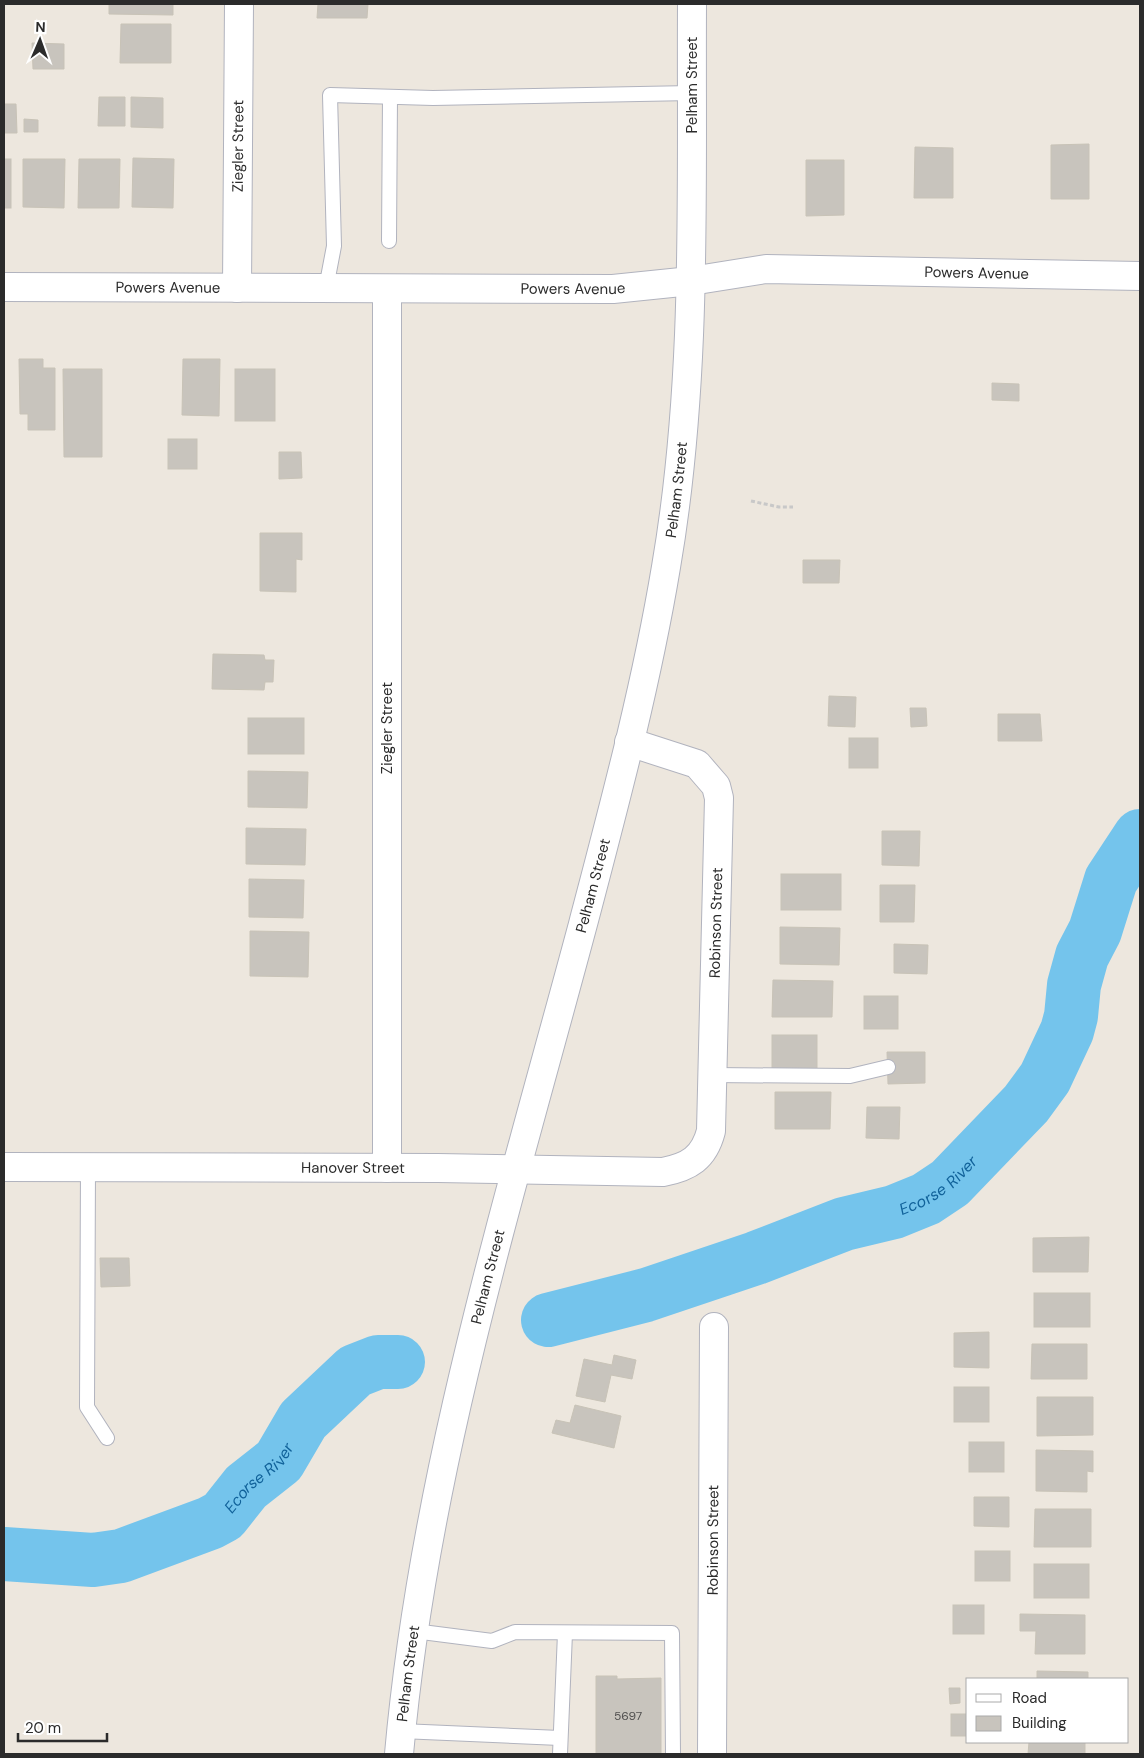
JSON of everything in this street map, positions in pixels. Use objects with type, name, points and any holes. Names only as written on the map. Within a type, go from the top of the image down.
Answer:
[{"type":"street","name":"Ziegler Street","points":[[237,288],[239,4]]},
{"type":"street","name":"Pelham Street","points":[[400,1743],[414,1631],[437,1496],[477,1326],[517,1170],[618,793],[666,568],[683,437],[691,281],[692,4]]},
{"type":"street","name":"Powers Avenue","points":[[4,287],[613,290],[691,281],[766,269],[1140,276]]},
{"type":"street","name":"Ziegler Street","points":[[387,288],[387,1168]]},
{"type":"street","name":"Robinson Street","points":[[629,742],[697,764],[716,786],[719,798],[711,1131],[708,1141],[698,1156]]},
{"type":"street","name":"Hanover Street","points":[[4,1167],[387,1168],[663,1172],[683,1168],[698,1156]]},
{"type":"street","name":"Robinson Street","points":[[712,1754],[714,1327]]},
{"type":"lane","points":[[326,288],[334,246],[330,95],[433,98],[692,93]]},
{"type":"lane","points":[[389,241],[390,97]]},
{"type":"lane","points":[[712,1076],[850,1076],[888,1067]]},
{"type":"lane","points":[[88,1167],[87,1407],[107,1438]]},
{"type":"lane","points":[[414,1631],[492,1641],[515,1632],[672,1633],[673,1754]]},
{"type":"lane","points":[[560,1754],[565,1633]]},
{"type":"lane","points":[[400,1743],[560,1738]]},
{"type":"path","points":[[751,501],[779,508],[793,508]]},
{"type":"building","points":[[109,4],[173,4],[173,15],[109,14]]},
{"type":"building","points":[[318,4],[368,4],[367,18],[317,18]]},
{"type":"building","points":[[121,24],[171,24],[171,63],[120,63]]},
{"type":"building","points":[[32,43],[64,44],[64,69],[33,69]]},
{"type":"building","points":[[99,97],[125,97],[125,126],[98,126]]},
{"type":"building","points":[[131,97],[163,98],[163,128],[131,127]]},
{"type":"building","points":[[4,104],[16,104],[17,133],[4,133]]},
{"type":"building","points":[[24,119],[38,120],[38,132],[24,132]]},
{"type":"building","points":[[1089,144],[1089,199],[1051,199],[1051,145]]},
{"type":"building","points":[[915,147],[953,148],[953,198],[914,198]]},
{"type":"building","points":[[133,158],[174,159],[173,208],[132,207]]},
{"type":"building","points":[[4,159],[11,159],[11,208],[4,208]]},
{"type":"building","points":[[23,159],[65,159],[64,208],[23,207]]},
{"type":"building","points":[[79,159],[120,159],[119,208],[78,208]]},
{"type":"building","points":[[806,160],[844,160],[844,215],[806,216]]},
{"type":"building","points":[[19,359],[43,359],[43,368],[55,368],[55,430],[28,430],[28,414],[20,414]]},
{"type":"building","points":[[183,359],[220,359],[219,416],[182,415]]},
{"type":"building","points":[[63,369],[102,369],[102,457],[64,457]]},
{"type":"building","points":[[235,369],[275,369],[275,421],[235,421]]},
{"type":"building","points":[[992,383],[1019,384],[1019,401],[992,400]]},
{"type":"building","points":[[168,439],[197,439],[197,469],[168,469]]},
{"type":"building","points":[[279,452],[301,452],[302,478],[279,479]]},
{"type":"building","points":[[260,533],[302,533],[302,560],[296,559],[296,592],[260,591]]},
{"type":"building","points":[[803,560],[840,560],[839,583],[803,583]]},
{"type":"building","points":[[213,654],[264,655],[265,660],[274,660],[273,682],[265,682],[264,690],[212,689]]},
{"type":"building","points":[[829,696],[856,697],[855,727],[828,726]]},
{"type":"building","points":[[910,708],[926,708],[927,726],[911,727]]},
{"type":"building","points":[[998,714],[1040,714],[1042,741],[998,741]]},
{"type":"building","points":[[248,718],[304,718],[304,754],[248,754]]},
{"type":"building","points":[[849,738],[878,738],[878,768],[849,768]]},
{"type":"building","points":[[248,771],[308,772],[307,808],[248,807]]},
{"type":"building","points":[[246,828],[306,829],[305,865],[246,864]]},
{"type":"building","points":[[882,831],[920,831],[919,866],[882,865]]},
{"type":"building","points":[[781,874],[841,874],[841,910],[781,910]]},
{"type":"building","points":[[249,879],[304,880],[303,918],[249,917]]},
{"type":"building","points":[[880,885],[915,885],[914,922],[880,922]]},
{"type":"building","points":[[780,927],[840,928],[839,965],[780,964]]},
{"type":"building","points":[[250,931],[309,932],[308,977],[250,976]]},
{"type":"building","points":[[894,944],[928,945],[927,974],[894,973]]},
{"type":"building","points":[[773,980],[833,981],[832,1017],[772,1017]]},
{"type":"building","points":[[864,996],[898,996],[898,1029],[864,1029]]},
{"type":"building","points":[[772,1035],[817,1035],[817,1069],[772,1069]]},
{"type":"building","points":[[887,1052],[925,1052],[925,1083],[888,1084]]},
{"type":"building","points":[[775,1092],[831,1092],[830,1129],[775,1129]]},
{"type":"building","points":[[867,1107],[900,1107],[899,1139],[866,1138]]},
{"type":"building","points":[[1089,1237],[1088,1272],[1033,1272],[1033,1238]]},
{"type":"building","points":[[100,1258],[129,1258],[130,1286],[101,1287]]},
{"type":"building","points":[[1034,1293],[1090,1293],[1090,1327],[1034,1327]]},
{"type":"building","points":[[989,1332],[989,1368],[954,1367],[954,1333]]},
{"type":"building","points":[[1032,1344],[1087,1344],[1087,1379],[1031,1379]]},
{"type":"building","points":[[614,1355],[636,1360],[632,1379],[611,1375],[605,1402],[576,1396],[584,1359],[612,1365]]},
{"type":"building","points":[[954,1387],[989,1387],[989,1422],[954,1422]]},
{"type":"building","points":[[1037,1397],[1093,1397],[1093,1435],[1037,1436]]},
{"type":"building","points":[[575,1405],[621,1416],[614,1448],[552,1433],[556,1420],[570,1423]]},
{"type":"building","points":[[969,1442],[1004,1442],[1004,1472],[969,1472]]},
{"type":"building","points":[[1036,1450],[1093,1451],[1093,1472],[1087,1471],[1087,1492],[1036,1491]]},
{"type":"building","points":[[974,1497],[1009,1497],[1009,1527],[974,1526]]},
{"type":"building","points":[[1035,1509],[1091,1509],[1091,1547],[1034,1547]]},
{"type":"building","points":[[975,1551],[1010,1551],[1010,1581],[975,1581]]},
{"type":"building","points":[[1034,1564],[1089,1564],[1089,1598],[1034,1598]]},
{"type":"building","points":[[953,1605],[984,1605],[984,1634],[953,1634]]},
{"type":"building","points":[[1020,1614],[1085,1615],[1085,1654],[1035,1654],[1036,1631],[1020,1631]]},
{"type":"building","points":[[1037,1671],[1088,1672],[1088,1678],[1037,1678]]},
{"type":"building","points":[[596,1676],[617,1676],[617,1679],[661,1678],[661,1754],[596,1754]]},
{"type":"building","points":[[949,1688],[960,1688],[960,1703],[950,1704]]},
{"type":"building","points":[[951,1714],[966,1714],[966,1736],[951,1736]]},
{"type":"building","points":[[1029,1743],[1085,1743],[1085,1754],[1028,1754]]},
{"type":"waterway","name":"Ecorse River","points":[[548,1320],[646,1295],[756,1258],[844,1224],[894,1212],[926,1199],[950,1183],[1026,1104],[1045,1078],[1067,1031],[1071,1016],[1074,985],[1082,956],[1095,931],[1111,880],[1140,836]]},
{"type":"waterway","name":"Ecorse River","points":[[4,1554],[93,1560],[121,1556],[210,1523],[223,1516],[246,1487],[279,1461],[303,1420],[355,1371],[378,1362],[398,1362]]}]
